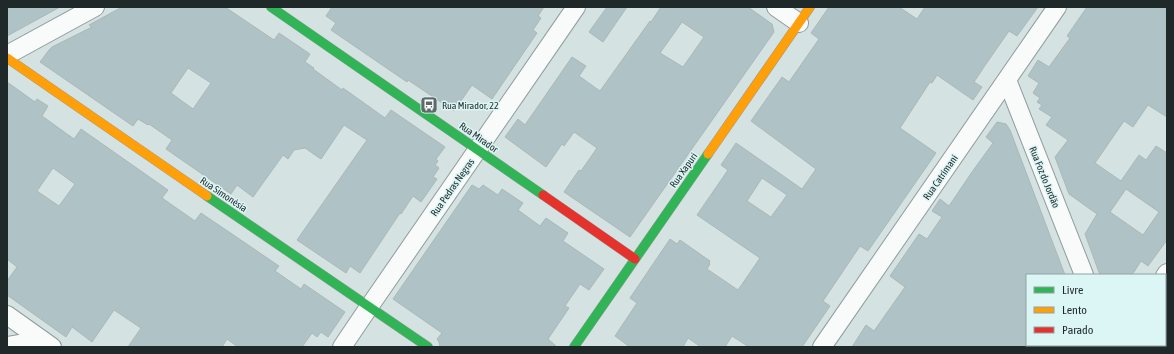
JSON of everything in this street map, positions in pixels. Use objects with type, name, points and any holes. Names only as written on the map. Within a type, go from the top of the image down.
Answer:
[{"type":"street","points":[[7,57],[95,7]]},
{"type":"street","name":"Rua Mirador","points":[[271,7],[635,259]]},
{"type":"street","name":"Rua Pedras Negras","points":[[342,347],[576,7]]},
{"type":"street","points":[[776,7],[799,23]]},
{"type":"street","name":"Rua Xapuri","points":[[574,347],[810,7]]},
{"type":"street","name":"Rua Catrimani","points":[[822,347],[1057,7]]},
{"type":"street","name":"Rua Simonésia","points":[[7,57],[428,347]]},
{"type":"street","name":"Rua Foz do Jordão","points":[[1007,80],[1084,274]]},
{"type":"street","points":[[7,315],[47,343]]},
{"type":"street","points":[[7,346],[47,343]]},
{"type":"building","points":[[7,7],[60,7],[7,36]]},
{"type":"building","points":[[122,7],[225,7],[274,40],[279,33],[310,54],[305,62],[314,68],[313,69],[385,118],[391,110],[445,147],[436,159],[438,161],[435,165],[439,168],[433,177],[437,179],[421,202],[413,196],[360,273],[350,266],[346,273],[297,240],[367,140],[344,125],[321,159],[305,148],[294,150],[288,159],[283,155],[253,197],[237,185],[231,194],[166,149],[172,140],[149,124],[148,125],[138,119],[133,126],[40,62],[52,47],[92,27],[89,25]],"holes":[[[188,68],[211,83],[193,109],[171,93]]]},
{"type":"building","points":[[332,7],[544,7],[538,16],[541,18],[533,30],[537,33],[492,99],[472,85],[454,111],[408,80],[407,82],[331,30],[336,23],[326,16]]},
{"type":"building","points":[[607,7],[627,7],[603,42],[589,32]]},
{"type":"building","points":[[661,7],[748,7],[772,24],[774,32],[630,237],[564,192],[579,170],[581,171],[597,148],[574,132],[564,146],[562,144],[546,167],[505,137],[518,119],[525,125],[572,57],[586,66],[579,76],[600,91],[650,21],[651,22]],"holes":[[[682,22],[704,37],[683,67],[660,53]]]},
{"type":"building","points":[[829,7],[899,7],[917,19],[925,7],[1038,7],[1017,36],[1009,31],[974,82],[982,87],[973,100],[937,75],[932,83],[930,82],[900,128],[936,153],[868,251],[860,246],[823,301],[830,306],[802,347],[749,347],[732,336],[725,347],[701,347],[688,338],[683,347],[630,347],[615,336],[637,303],[630,298],[670,239],[677,244],[680,240],[710,261],[707,269],[738,290],[760,258],[697,215],[728,170],[721,165],[736,143],[802,189],[816,169],[751,121],[782,77],[789,82],[819,39],[811,33]],"holes":[[[762,178],[787,195],[771,217],[747,201]]]},
{"type":"building","points":[[1087,7],[1167,7],[1167,117],[1148,105],[1133,127],[1124,121],[1095,163],[1121,181],[1139,155],[1146,160],[1156,146],[1167,153],[1167,240],[1148,266],[1141,261],[1133,274],[1100,274],[1085,234],[1097,214],[1069,194],[1055,157],[1068,140],[1046,125],[1052,117],[1039,109],[1042,105],[1037,102],[1040,98],[1033,93],[1039,83],[1028,76],[1038,60],[1049,67],[1070,38],[1067,36]],"holes":[[[1126,189],[1159,212],[1143,235],[1110,212]]]},
{"type":"building","points":[[7,82],[35,102],[37,99],[48,106],[42,116],[74,139],[81,129],[168,190],[162,198],[195,221],[201,213],[279,266],[275,271],[301,289],[304,284],[345,312],[328,337],[321,332],[317,337],[312,333],[302,347],[238,347],[227,339],[222,347],[128,347],[141,328],[114,310],[92,342],[72,327],[66,337],[7,295],[7,281],[17,267],[7,259]],"holes":[[[53,168],[75,184],[59,206],[37,191]]]},
{"type":"building","points":[[997,122],[1006,124],[1010,130],[1065,274],[1026,274],[1027,347],[852,347],[866,325],[874,331],[905,287],[890,276],[919,234],[927,239],[942,217],[932,211],[940,199],[949,206],[993,143],[986,137]]},
{"type":"building","points":[[472,185],[479,189],[483,185],[498,195],[502,189],[523,203],[518,210],[540,226],[546,218],[568,233],[563,241],[604,269],[589,290],[580,284],[565,306],[569,308],[548,339],[557,347],[440,347],[437,339],[442,333],[393,299]]},
{"type":"traffic: fast","points":[[271,7],[543,195]]},
{"type":"traffic: fast","points":[[574,347],[708,154]]},
{"type":"traffic: fast","points":[[207,196],[428,347]]},
{"type":"traffic: slow","points":[[708,154],[810,7]]},
{"type":"traffic: slow","points":[[7,58],[207,196]]},
{"type":"traffic: jam","points":[[543,195],[635,259]]},
{"type":"place","name":"Rua Mirador, 22","points":[[429,105]]}]
